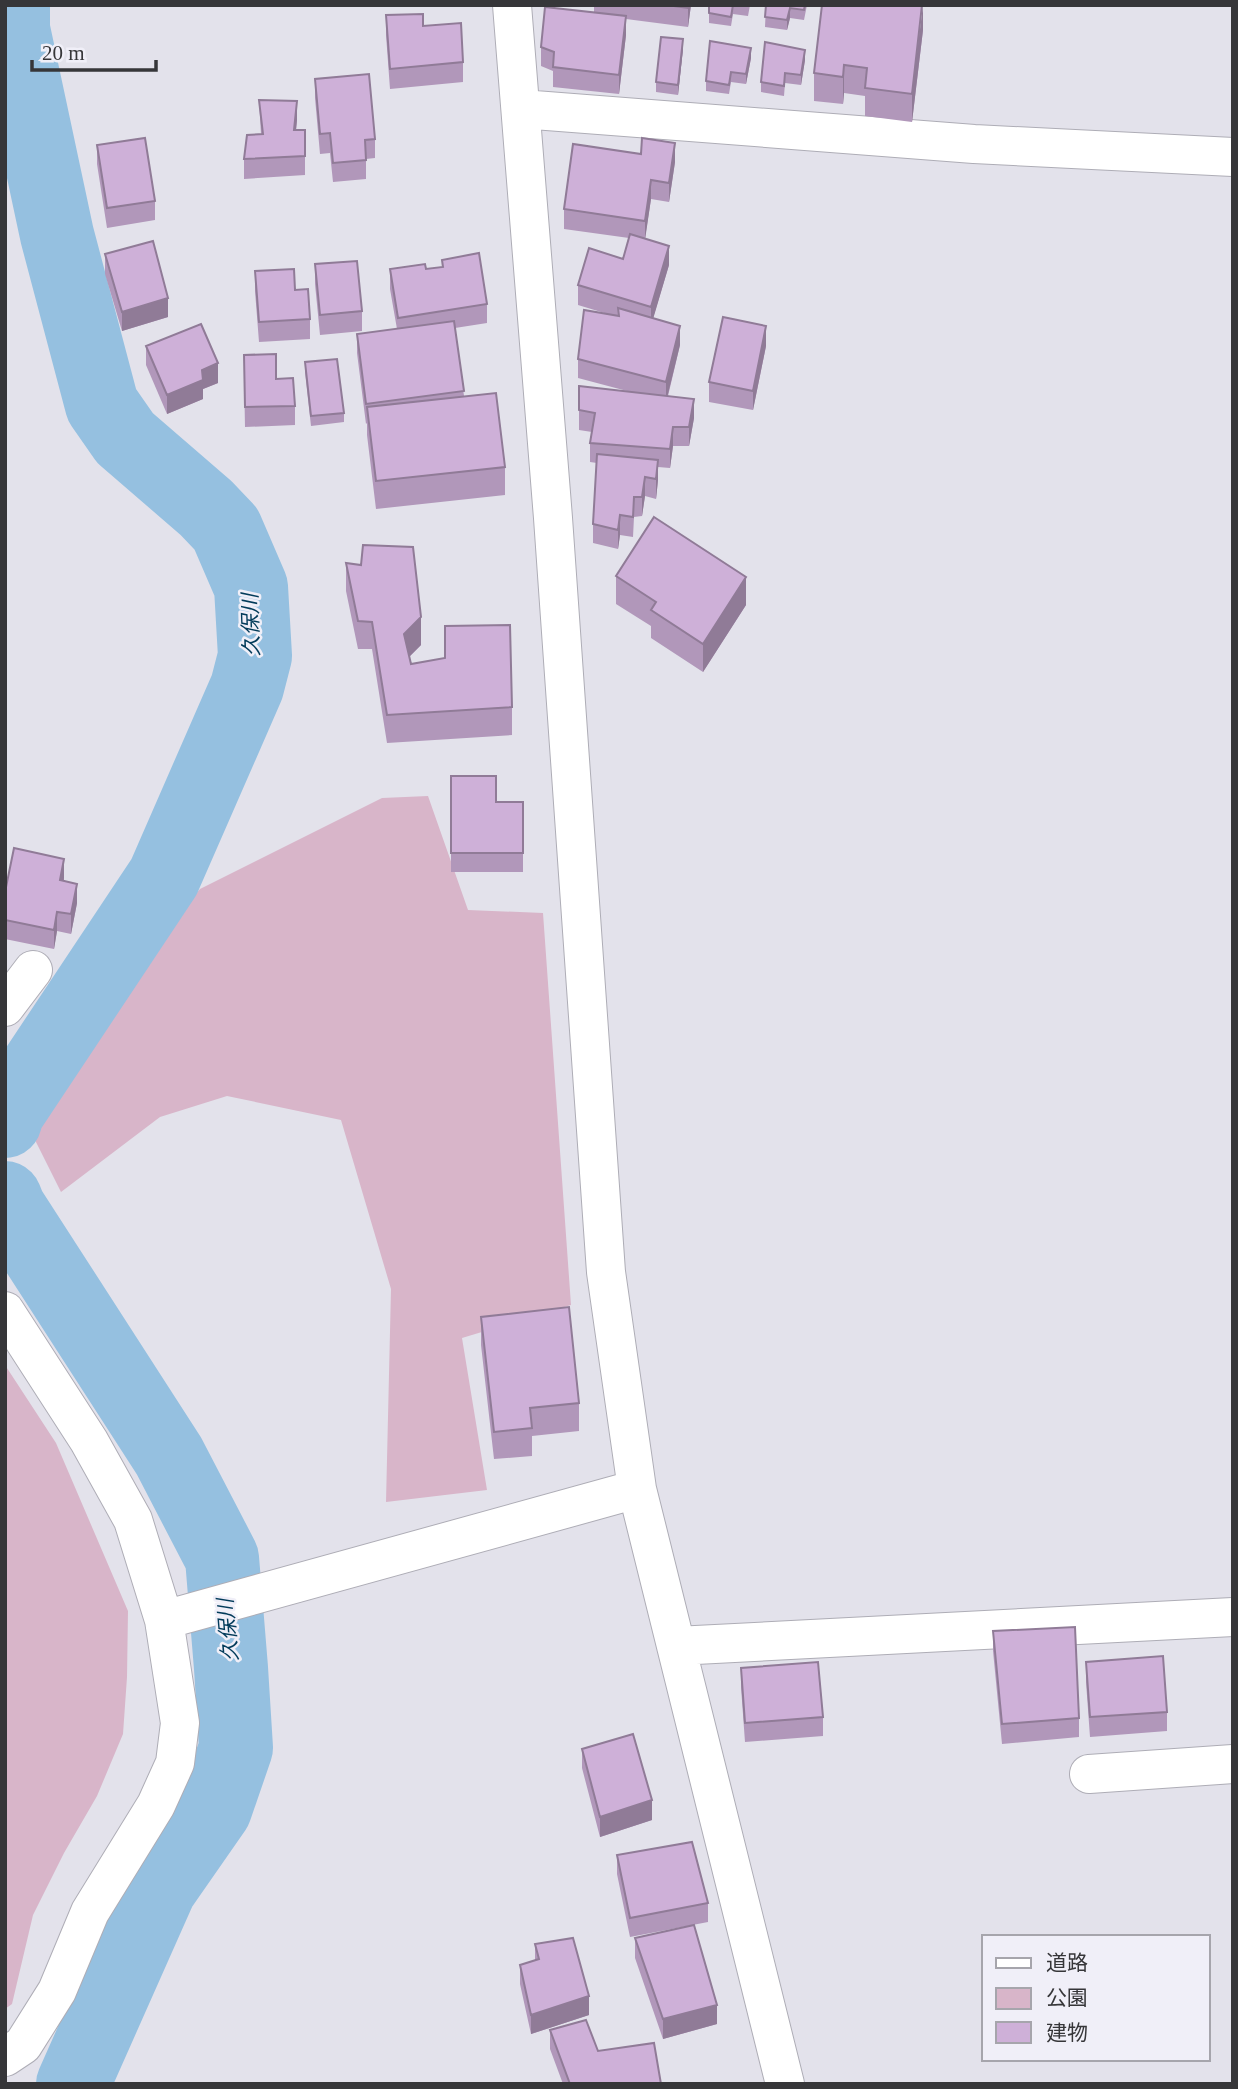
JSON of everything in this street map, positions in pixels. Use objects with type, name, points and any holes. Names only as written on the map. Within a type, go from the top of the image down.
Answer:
[{"type":"street","points":[[512,5],[553,518],[606,1272],[637,1489],[785,2084]]},
{"type":"street","points":[[521,109],[974,144],[1233,157]]},
{"type":"street","points":[[5,1007],[33,970]]},
{"type":"street","points":[[5,1311],[89,1441],[133,1520],[174,1618],[180,1723],[175,1763],[156,1805],[90,1912],[57,1992],[23,2045],[5,2057]]},
{"type":"street","points":[[174,1618],[637,1489]]},
{"type":"street","points":[[676,1646],[1233,1617]]},
{"type":"street","points":[[1089,1774],[1233,1764]]},
{"type":"green space","points":[[428,796],[468,910],[543,913],[571,1305],[462,1338],[487,1490],[386,1502],[391,1289],[341,1120],[227,1096],[160,1117],[61,1192],[23,1116],[107,997],[200,889],[382,798]]},
{"type":"green space","points":[[5,1365],[56,1443],[128,1611],[123,1734],[97,1796],[33,1915],[12,2004],[5,2009]]},
{"type":"building","points":[[666,5],[689,5],[688,8]]},
{"type":"building","points":[[709,5],[733,5],[731,17],[709,13]]},
{"type":"building","points":[[766,5],[805,5],[804,10],[790,8],[787,20],[765,17]]},
{"type":"building","points":[[822,5],[922,5],[912,94],[865,88],[867,68],[844,65],[843,77],[814,73]]},
{"type":"building","points":[[545,7],[626,16],[619,75],[553,67],[554,52],[541,47]]},
{"type":"building","points":[[423,14],[423,26],[461,23],[463,62],[390,69],[386,15]]},
{"type":"building","points":[[661,37],[683,39],[678,85],[656,82]]},
{"type":"building","points":[[710,41],[751,48],[746,74],[731,72],[729,85],[706,81]]},
{"type":"building","points":[[765,42],[805,50],[801,75],[785,73],[784,86],[761,82]]},
{"type":"building","points":[[369,74],[375,139],[365,140],[366,160],[333,163],[330,133],[320,134],[315,79]]},
{"type":"building","points":[[259,100],[297,101],[294,130],[305,130],[305,156],[244,159],[247,135],[263,134]]},
{"type":"building","points":[[145,138],[155,201],[107,208],[97,145]]},
{"type":"building","points":[[642,138],[675,143],[669,183],[651,180],[645,221],[564,209],[573,144],[641,154]]},
{"type":"building","points":[[630,234],[669,246],[651,307],[578,285],[589,248],[623,259]]},
{"type":"building","points":[[153,241],[168,298],[122,312],[105,254]]},
{"type":"building","points":[[479,253],[487,304],[398,318],[390,269],[425,264],[426,269],[443,267],[442,260]]},
{"type":"building","points":[[357,261],[362,311],[320,315],[315,264]]},
{"type":"building","points":[[294,269],[295,290],[308,289],[310,319],[259,322],[255,271]]},
{"type":"building","points":[[618,308],[680,326],[666,382],[578,359],[584,310],[619,316]]},
{"type":"building","points":[[723,317],[766,326],[753,391],[709,382]]},
{"type":"building","points":[[454,321],[464,391],[366,404],[357,334]]},
{"type":"building","points":[[201,324],[218,363],[202,370],[203,380],[167,395],[146,346]]},
{"type":"building","points":[[276,354],[276,379],[293,378],[295,406],[245,407],[244,355]]},
{"type":"building","points":[[337,359],[344,413],[311,416],[305,362]]},
{"type":"building","points":[[579,386],[694,399],[689,427],[673,427],[670,449],[590,443],[595,413],[579,410]]},
{"type":"building","points":[[496,393],[505,467],[376,481],[367,407]]},
{"type":"building","points":[[597,454],[658,460],[656,479],[645,477],[642,497],[634,497],[633,517],[620,515],[618,530],[593,524]]},
{"type":"building","points":[[654,517],[746,577],[703,644],[651,610],[656,602],[616,576]]},
{"type":"building","points":[[363,545],[413,547],[421,617],[404,634],[411,664],[445,658],[445,626],[510,625],[512,707],[387,715],[372,622],[358,621],[346,563],[361,565]]},
{"type":"building","points":[[451,776],[496,776],[496,802],[523,802],[523,853],[451,853]]},
{"type":"building","points":[[14,848],[64,859],[60,880],[77,884],[71,914],[57,912],[54,930],[5,920],[5,892]]},
{"type":"building","points":[[569,1307],[579,1403],[530,1408],[532,1428],[494,1432],[481,1317]]},
{"type":"building","points":[[1075,1627],[1079,1718],[1002,1724],[993,1631]]},
{"type":"building","points":[[1163,1656],[1167,1712],[1090,1717],[1086,1662]]},
{"type":"building","points":[[818,1662],[823,1717],[745,1723],[741,1668]]},
{"type":"building","points":[[633,1734],[652,1800],[600,1817],[582,1749]]},
{"type":"building","points":[[692,1842],[708,1903],[630,1918],[617,1855]]},
{"type":"building","points":[[694,1925],[717,2005],[663,2019],[635,1938]]},
{"type":"building","points":[[573,1938],[589,1996],[531,2015],[520,1965],[539,1959],[535,1944]]},
{"type":"building","points":[[586,2020],[598,2051],[654,2043],[661,2084],[570,2084],[550,2030]]},
{"type":"waterway","name":"久保川","points":[[5,1121],[7,1113],[164,877],[247,687],[255,656],[251,587],[226,529],[206,508],[125,438],[102,405],[57,235],[13,29],[13,5]]},
{"type":"waterway","name":"久保川","points":[[5,1198],[169,1456],[222,1558],[231,1668],[236,1748],[215,1809],[160,1888],[73,2084]]}]
